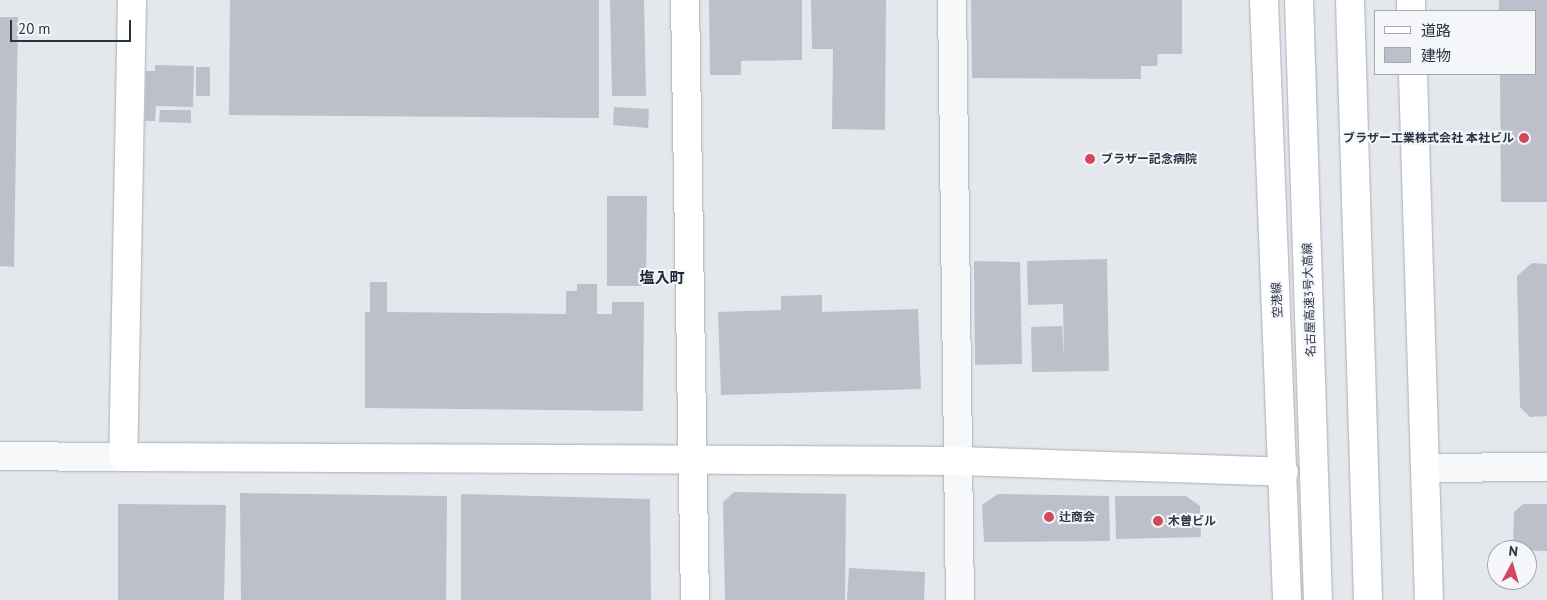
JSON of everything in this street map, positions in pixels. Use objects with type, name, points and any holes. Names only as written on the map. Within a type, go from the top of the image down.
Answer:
[{"type":"main road","points":[[132,0],[123,457],[960,461],[1284,472]]},
{"type":"main road","points":[[685,0],[695,600]]},
{"type":"main road","name":"空港線","points":[[1264,0],[1284,472],[1287,600]]},
{"type":"main road","name":"名古屋高速3号大高線","points":[[1299,0],[1318,600]]},
{"type":"main road","points":[[1350,0],[1368,600]]},
{"type":"main road","points":[[1413,75],[1429,600]]},
{"type":"street","points":[[952,0],[960,461],[960,600]]},
{"type":"street","points":[[0,456],[123,457]]},
{"type":"street","points":[[1426,468],[1547,467]]},
{"type":"building","points":[[230,0],[599,0],[599,118],[229,115]]},
{"type":"building","points":[[610,0],[644,0],[646,96],[612,96]]},
{"type":"building","points":[[709,0],[802,0],[802,60],[741,61],[741,75],[710,75]]},
{"type":"building","points":[[811,0],[886,0],[885,130],[832,129],[833,49],[812,49]]},
{"type":"building","points":[[971,0],[1182,0],[1182,54],[1158,54],[1157,66],[1141,66],[1141,79],[972,78]]},
{"type":"building","name":"ブラザー工業株式会社 本社ビル","points":[[1499,0],[1547,0],[1547,202],[1501,202],[1500,75],[1537,75],[1537,10],[1499,10]]},
{"type":"building","points":[[0,17],[18,17],[14,267],[0,266]]},
{"type":"building","points":[[155,65],[194,66],[193,107],[156,106],[155,121],[145,121],[146,71],[155,71]]},
{"type":"building","points":[[196,67],[210,67],[210,96],[196,96]]},
{"type":"building","points":[[614,107],[649,109],[648,128],[613,125]]},
{"type":"building","points":[[160,110],[191,110],[191,123],[159,122]]},
{"type":"building","points":[[607,196],[647,196],[646,286],[607,286]]},
{"type":"building","points":[[1107,259],[1109,371],[1032,372],[1031,327],[1062,326],[1064,357],[1063,304],[1028,305],[1027,261]]},
{"type":"building","points":[[974,261],[1020,262],[1022,364],[975,365]]},
{"type":"building","points":[[1532,263],[1547,264],[1547,416],[1530,417],[1520,407],[1517,276]]},
{"type":"building","points":[[370,282],[387,282],[387,312],[566,314],[566,291],[577,291],[577,284],[597,284],[597,314],[612,314],[612,302],[644,302],[643,411],[365,408],[365,312],[370,312]]},
{"type":"building","points":[[822,295],[822,312],[918,309],[921,389],[721,395],[718,312],[781,310],[781,296]]},
{"type":"building","points":[[734,492],[846,494],[845,600],[725,600],[723,502]]},
{"type":"building","points":[[240,493],[447,496],[446,600],[241,600]]},
{"type":"building","points":[[461,494],[650,499],[651,600],[461,600]]},
{"type":"building","points":[[998,494],[1109,496],[1110,541],[984,542],[982,505]]},
{"type":"building","name":"木曽ビル","points":[[1115,496],[1186,496],[1200,506],[1201,537],[1116,539]]},
{"type":"building","points":[[118,504],[226,505],[224,600],[118,600]]},
{"type":"building","points":[[1523,504],[1547,504],[1547,551],[1537,551],[1537,540],[1513,540],[1514,512]]},
{"type":"building","points":[[849,568],[925,572],[924,600],[847,600]]},
{"type":"place","name":"ブラザー工業株式会社 本社ビル","points":[[1524,138]]},
{"type":"place","name":"ブラザー記念病院","points":[[1090,159]]},
{"type":"place","name":"辻商会","points":[[1049,517]]},
{"type":"place","name":"木曽ビル","points":[[1158,521]]},
{"type":"district","name":"塩入町","points":[[662,278]]}]
